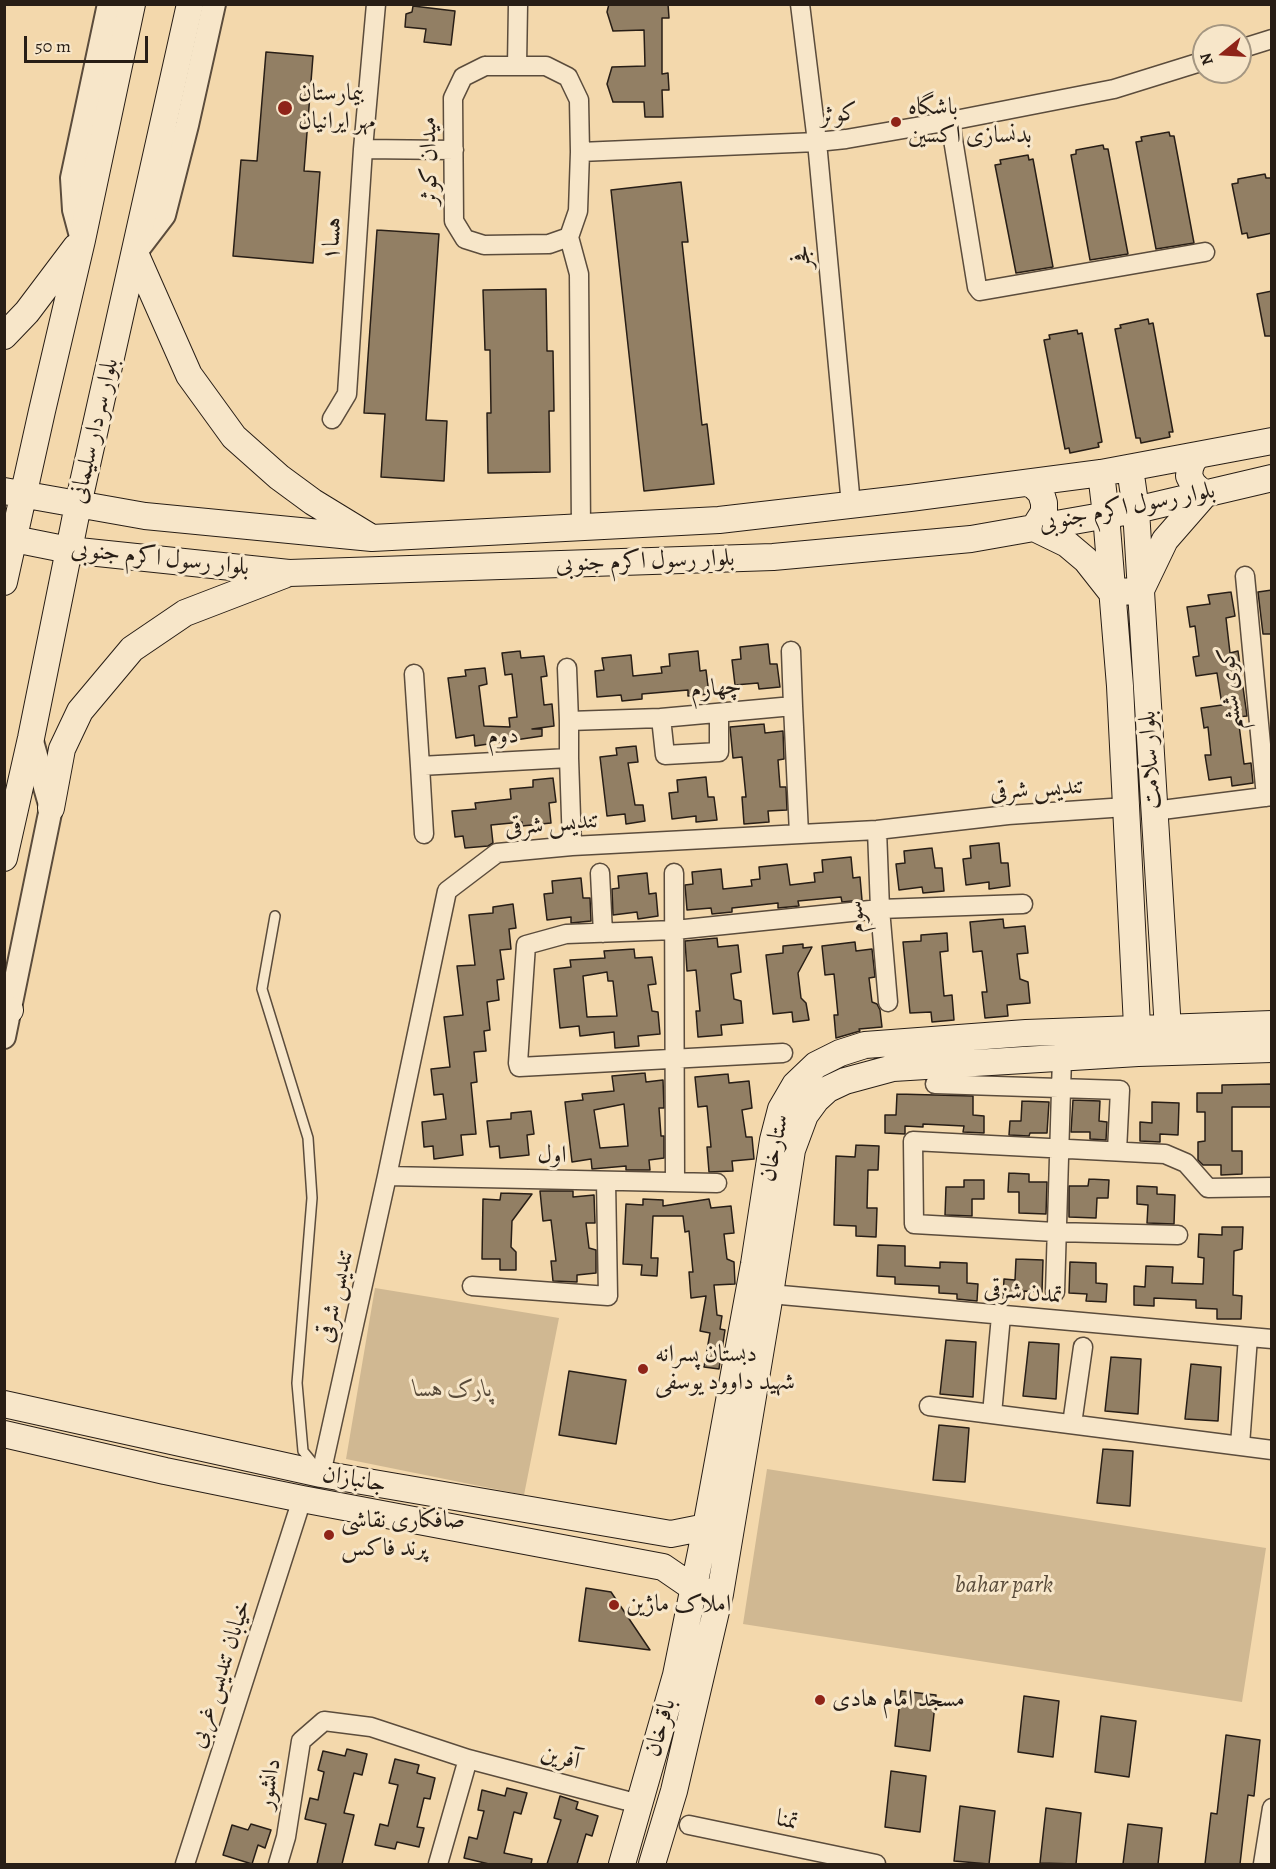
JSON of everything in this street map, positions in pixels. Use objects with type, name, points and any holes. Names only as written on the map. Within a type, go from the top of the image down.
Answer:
[{"type":"main road","points":[[4,582],[14,494],[42,411],[82,240],[132,4]]},
{"type":"main road","name":"بلوار سردار سلیمانی","points":[[4,858],[31,738],[78,505],[190,4]]},
{"type":"main road","points":[[4,336],[27,312],[82,240]]},
{"type":"main road","points":[[135,253],[189,375],[234,437],[279,477],[313,502],[372,538]]},
{"type":"main road","name":"بلوار رسول اکرم جنوبی","points":[[14,494],[145,516],[372,538],[719,520],[1101,473],[1272,441]]},
{"type":"main road","points":[[1027,483],[1041,493],[1044,503],[1044,512],[1034,528],[1067,544],[1086,560],[1112,593],[1141,590],[1165,540],[1206,493],[1198,490],[1192,484],[1190,476],[1193,460],[1199,455]]},
{"type":"main road","name":"بلوار سلامت","points":[[1130,468],[1136,510],[1169,1040]]},
{"type":"main road","name":"بلوار سلامت","points":[[1101,473],[1112,593],[1126,807],[1138,1041]]},
{"type":"main road","name":"بلوار رسول اکرم جنوبی","points":[[10,538],[69,550],[289,573],[773,557],[971,538],[1136,510],[1272,478]]},
{"type":"main road","points":[[51,808],[62,749],[80,711],[132,649],[184,613],[289,573]]},
{"type":"main road","points":[[1169,1040],[1272,1024]]},
{"type":"main road","name":"ستارخان","points":[[719,1529],[753,1264],[773,1140],[781,1109],[795,1085],[816,1065],[840,1053],[865,1045],[1026,1033],[1138,1041]]},
{"type":"main road","points":[[1138,1041],[1169,1040],[1272,1049]]},
{"type":"main road","name":"ستارخان","points":[[719,1529],[770,1294],[792,1150],[805,1115],[816,1100],[828,1089],[845,1081],[893,1068],[1062,1057],[1138,1041]]},
{"type":"main road","name":"جانبازان","points":[[4,1404],[321,1474],[671,1534],[719,1529]]},
{"type":"main road","name":"جانبازان","points":[[4,1434],[165,1471],[302,1499],[663,1567],[695,1589]]},
{"type":"main road","name":"باقرخان","points":[[622,1864],[676,1675],[695,1589],[719,1529]]},
{"type":"main road","name":"باقرخان","points":[[655,1855],[674,1791],[720,1594],[719,1529]]},
{"type":"main road","points":[[695,1589],[720,1594]]},
{"type":"street","points":[[82,240],[74,210],[72,178],[109,4]]},
{"type":"street","points":[[135,253],[164,215],[188,126],[214,4]]},
{"type":"street","name":"هسا۱","points":[[332,419],[347,394],[363,149],[376,4]]},
{"type":"street","points":[[517,66],[518,4]]},
{"type":"street","name":"فجر","points":[[800,4],[817,142],[851,505]]},
{"type":"street","points":[[1252,45],[1272,39]]},
{"type":"street","name":"کوثر","points":[[580,152],[817,142],[950,121],[1114,89],[1192,65]]},
{"type":"street","name":"میدان کوثر","points":[[484,66],[517,66],[546,66],[568,77],[579,100],[578,211],[570,237],[549,244],[484,245],[465,239],[454,222],[453,98],[463,77],[484,66]]},
{"type":"street","points":[[950,121],[977,288],[980,291],[1204,252]]},
{"type":"street","points":[[363,149],[454,150]]},
{"type":"street","points":[[570,237],[579,274],[581,528]]},
{"type":"street","name":"کوی ششم","points":[[1245,576],[1269,797]]},
{"type":"street","points":[[790,651],[799,834]]},
{"type":"street","points":[[567,668],[572,846]]},
{"type":"street","points":[[414,674],[424,834]]},
{"type":"street","name":"چهارم","points":[[569,721],[661,718],[793,706]]},
{"type":"street","points":[[661,718],[665,754],[719,752],[719,713]]},
{"type":"street","points":[[4,1037],[51,808],[31,738]]},
{"type":"street","name":"دوم","points":[[420,766],[569,758]]},
{"type":"street","points":[[1154,812],[1269,797]]},
{"type":"street","name":"تندیس شرقی","points":[[321,1474],[447,891],[497,853],[572,846],[877,830],[1008,815],[1126,807]]},
{"type":"street","name":"سوم","points":[[877,830],[880,909],[888,1002]]},
{"type":"street","points":[[600,873],[603,933]]},
{"type":"street","points":[[674,873],[675,1182]]},
{"type":"street","points":[[783,1053],[519,1067],[526,945],[566,934],[675,930],[880,909],[1023,904]]},
{"type":"street","points":[[1055,1292],[1062,1057]]},
{"type":"street","points":[[935,1084],[1120,1090],[1117,1151]]},
{"type":"street","points":[[1178,1235],[1055,1232],[914,1224],[912,1143],[914,1141],[1165,1154],[1186,1163],[1208,1188],[1272,1187]]},
{"type":"street","name":"اول","points":[[387,1176],[717,1183]]},
{"type":"street","points":[[472,1286],[608,1296],[606,1181]]},
{"type":"street","name":"تمدن شزقی","points":[[770,1294],[1272,1339]]},
{"type":"street","points":[[992,1414],[1001,1316]]},
{"type":"street","points":[[1240,1445],[1248,1337]]},
{"type":"street","points":[[1072,1424],[1083,1347]]},
{"type":"street","points":[[930,1406],[1272,1450]]},
{"type":"street","name":"خیابان تندیس غربی","points":[[185,1864],[302,1499]]},
{"type":"street","name":"آفرین","points":[[324,1720],[371,1727],[468,1759],[639,1804]]},
{"type":"street","name":"دانشور","points":[[278,1864],[286,1837],[301,1741],[324,1720]]},
{"type":"street","points":[[438,1864],[468,1759]]},
{"type":"street","points":[[655,1855],[689,1825],[674,1791]]},
{"type":"street","points":[[1263,1864],[1272,1808]]},
{"type":"street","name":"تمنا","points":[[689,1825],[794,1856],[876,1864]]},
{"type":"lane","points":[[275,916],[262,989],[308,1138],[312,1198],[297,1383],[303,1451],[321,1474]]},
{"type":"green space","name":"پارک هسا","points":[[375,1288],[559,1318],[524,1495],[346,1459]]},
{"type":"green space","name":"bahar park","points":[[767,1469],[1266,1548],[1242,1702],[743,1624]]},
{"type":"building","points":[[609,4],[668,4],[669,18],[662,18],[662,74],[668,73],[669,90],[662,90],[663,117],[645,117],[644,102],[613,102],[607,84],[612,67],[645,66],[644,30],[613,31],[607,12]]},
{"type":"building","points":[[413,6],[455,11],[451,45],[424,42],[426,29],[405,27],[406,14],[412,12]]},
{"type":"building","name":"بیمارستان مهر ایرانیان","points":[[266,52],[313,56],[304,171],[320,172],[313,263],[233,256],[241,160],[257,161]]},
{"type":"building","points":[[1169,132],[1170,136],[1174,136],[1194,243],[1156,249],[1136,142],[1142,141],[1141,137]]},
{"type":"building","points":[[1103,145],[1104,149],[1108,149],[1128,254],[1090,260],[1071,155],[1076,154],[1076,150]]},
{"type":"building","points":[[1028,155],[1029,160],[1033,159],[1053,267],[1016,273],[995,165],[1001,164],[1000,160]]},
{"type":"building","points":[[1265,174],[1266,178],[1272,178],[1272,233],[1248,238],[1247,233],[1242,234],[1232,184],[1238,183],[1238,179]]},
{"type":"building","points":[[681,182],[688,242],[682,242],[702,425],[707,424],[714,484],[644,491],[611,190]]},
{"type":"building","points":[[377,230],[439,234],[426,420],[447,421],[444,481],[381,477],[385,414],[364,413]]},
{"type":"building","points":[[546,289],[547,351],[553,351],[554,411],[549,411],[550,472],[488,473],[487,413],[491,413],[490,350],[485,350],[483,290]]},
{"type":"building","points":[[1272,291],[1272,336],[1265,336],[1257,294]]},
{"type":"building","points":[[1148,319],[1149,324],[1153,323],[1173,432],[1169,432],[1170,437],[1141,443],[1140,438],[1136,438],[1115,329],[1121,328],[1120,325]]},
{"type":"building","points":[[1077,330],[1078,334],[1082,333],[1102,442],[1098,443],[1099,447],[1070,453],[1069,448],[1065,449],[1044,340],[1050,339],[1049,335]]},
{"type":"building","points":[[1272,590],[1272,634],[1263,634],[1258,592]]},
{"type":"building","points":[[1231,592],[1235,616],[1226,618],[1230,653],[1238,651],[1247,716],[1238,717],[1244,764],[1251,763],[1253,783],[1232,786],[1231,777],[1209,780],[1205,755],[1211,755],[1208,727],[1204,728],[1201,708],[1222,705],[1217,673],[1196,676],[1193,657],[1199,656],[1195,626],[1190,627],[1187,607],[1210,604],[1208,595]]},
{"type":"building","points":[[768,644],[770,664],[777,664],[780,687],[759,689],[758,683],[735,685],[732,660],[741,659],[740,647]]},
{"type":"building","points":[[520,651],[521,658],[544,656],[547,676],[541,677],[544,705],[552,704],[554,726],[532,729],[542,729],[542,736],[475,746],[474,735],[456,738],[448,678],[466,676],[465,670],[485,668],[487,684],[479,686],[484,726],[510,727],[509,718],[517,717],[512,674],[505,675],[502,653]]},
{"type":"building","points":[[698,651],[700,671],[706,670],[709,694],[688,696],[688,690],[642,694],[642,699],[622,701],[621,695],[597,697],[595,671],[604,670],[602,658],[631,655],[633,676],[662,673],[661,667],[670,666],[669,654]]},
{"type":"building","points":[[764,724],[765,733],[783,731],[784,759],[778,760],[780,787],[786,787],[787,810],[768,811],[769,822],[744,824],[742,797],[746,797],[742,757],[733,758],[730,727]]},
{"type":"building","points":[[636,746],[638,762],[628,763],[635,805],[643,805],[645,821],[626,824],[625,814],[607,816],[600,757],[617,755],[616,748]]},
{"type":"building","points":[[706,777],[708,797],[714,797],[717,820],[696,822],[696,816],[672,819],[669,793],[678,792],[677,780]]},
{"type":"building","points":[[553,778],[556,802],[549,803],[551,823],[522,826],[522,822],[491,825],[493,843],[488,846],[465,848],[463,836],[455,837],[452,811],[476,809],[475,803],[511,799],[510,789],[533,787],[533,780]]},
{"type":"building","points":[[999,843],[1001,863],[1008,863],[1010,886],[989,889],[989,882],[966,885],[963,859],[971,858],[970,846]]},
{"type":"building","points":[[932,848],[935,868],[942,868],[944,891],[923,893],[922,887],[899,890],[896,864],[905,863],[904,851]]},
{"type":"building","points":[[851,857],[853,878],[860,877],[862,900],[842,902],[841,897],[798,901],[799,906],[778,908],[778,903],[732,908],[732,912],[712,914],[711,908],[687,910],[685,885],[693,884],[692,872],[721,869],[723,889],[752,886],[751,880],[760,879],[759,867],[787,864],[790,885],[815,882],[814,873],[823,872],[822,860]]},
{"type":"building","points":[[647,873],[649,894],[656,893],[658,916],[638,919],[637,912],[613,915],[612,889],[619,888],[618,876]]},
{"type":"building","points":[[581,878],[583,898],[590,898],[591,921],[571,923],[571,917],[547,920],[544,894],[553,893],[552,881]]},
{"type":"building","points":[[513,904],[516,928],[509,929],[511,949],[500,950],[504,979],[497,980],[499,1000],[487,1002],[490,1030],[484,1031],[486,1051],[474,1052],[477,1082],[471,1083],[476,1134],[461,1135],[463,1155],[434,1159],[433,1146],[424,1147],[422,1122],[446,1119],[443,1094],[434,1095],[431,1069],[450,1067],[444,1017],[463,1015],[457,966],[475,965],[469,915],[493,913],[493,907]]},
{"type":"building","points":[[1003,919],[1004,928],[1025,926],[1028,953],[1017,954],[1020,979],[1028,982],[1030,1003],[1007,1005],[1008,1016],[985,1018],[982,992],[987,992],[982,951],[973,952],[970,922]]},
{"type":"building","points":[[947,933],[948,951],[940,952],[944,996],[952,995],[954,1020],[932,1022],[931,1012],[910,1013],[903,942],[921,941],[921,935]]},
{"type":"building","points":[[717,938],[718,947],[738,945],[741,972],[731,974],[734,999],[741,1001],[743,1023],[721,1025],[722,1035],[698,1037],[696,1011],[700,1011],[696,970],[687,971],[685,941]]},
{"type":"building","points":[[855,942],[856,951],[872,949],[875,977],[869,978],[872,1002],[877,1004],[880,1010],[882,1027],[859,1029],[860,1031],[836,1038],[834,1015],[838,1015],[834,974],[825,975],[822,946]]},
{"type":"building","points":[[803,944],[803,948],[812,947],[798,973],[801,998],[806,1003],[809,1020],[793,1022],[792,1012],[773,1014],[766,955],[783,953],[783,946]]},
{"type":"building","points":[[634,949],[635,958],[652,957],[656,984],[648,985],[652,1011],[658,1012],[660,1034],[638,1036],[639,1046],[615,1048],[614,1032],[580,1036],[579,1026],[560,1028],[554,969],[571,967],[570,960],[605,958],[604,951]],"holes":[[[607,972],[608,981],[613,981],[617,1016],[587,1017],[583,976]]]},
{"type":"building","points":[[645,1073],[646,1082],[663,1080],[664,1108],[659,1108],[661,1136],[664,1136],[664,1158],[649,1160],[650,1170],[626,1170],[626,1166],[592,1169],[591,1159],[572,1162],[565,1102],[583,1100],[582,1094],[614,1091],[612,1076]],"holes":[[[624,1104],[628,1146],[600,1148],[594,1110]]]},
{"type":"building","points":[[728,1074],[729,1083],[749,1081],[752,1108],[742,1110],[746,1137],[752,1137],[754,1159],[732,1161],[733,1171],[709,1172],[707,1147],[711,1147],[707,1106],[698,1107],[695,1077]]},
{"type":"building","points":[[1272,1084],[1272,1107],[1232,1107],[1232,1151],[1242,1151],[1242,1174],[1221,1175],[1221,1165],[1203,1165],[1198,1160],[1198,1142],[1205,1141],[1205,1112],[1197,1112],[1197,1093],[1222,1093],[1222,1085]]},
{"type":"building","points":[[897,1094],[973,1096],[973,1115],[984,1116],[984,1133],[963,1132],[964,1126],[923,1124],[923,1127],[905,1126],[905,1134],[885,1133],[885,1115],[896,1115]]},
{"type":"building","points":[[1073,1100],[1100,1101],[1099,1121],[1107,1122],[1106,1140],[1090,1139],[1090,1132],[1071,1132]]},
{"type":"building","points":[[1022,1101],[1049,1102],[1047,1133],[1030,1133],[1029,1136],[1009,1135],[1010,1121],[1021,1121]]},
{"type":"building","points":[[1152,1102],[1179,1103],[1178,1135],[1160,1134],[1160,1142],[1140,1141],[1140,1122],[1152,1123]]},
{"type":"building","points":[[531,1111],[534,1134],[527,1135],[529,1155],[500,1158],[499,1146],[490,1147],[487,1121],[511,1119],[511,1113]]},
{"type":"building","points":[[856,1145],[879,1146],[878,1170],[868,1170],[867,1208],[877,1208],[876,1237],[856,1236],[856,1226],[834,1225],[836,1156],[855,1157]]},
{"type":"building","points":[[1009,1173],[1029,1174],[1029,1182],[1047,1182],[1046,1214],[1019,1213],[1019,1192],[1008,1192]]},
{"type":"building","points":[[1089,1179],[1109,1180],[1108,1198],[1097,1198],[1096,1218],[1069,1217],[1069,1186],[1088,1186]]},
{"type":"building","points":[[964,1180],[984,1180],[984,1199],[972,1199],[972,1216],[945,1215],[946,1187],[964,1187]]},
{"type":"building","points":[[1137,1186],[1157,1187],[1157,1194],[1175,1195],[1174,1224],[1147,1223],[1148,1205],[1137,1204]]},
{"type":"building","points":[[540,1191],[573,1191],[573,1197],[594,1195],[595,1223],[586,1223],[589,1248],[596,1250],[596,1273],[577,1275],[577,1282],[553,1281],[551,1261],[556,1261],[551,1220],[543,1221]]},
{"type":"building","points":[[501,1193],[532,1194],[512,1221],[511,1247],[516,1252],[516,1270],[500,1270],[500,1259],[482,1259],[483,1199],[500,1200]]},
{"type":"building","points":[[643,1199],[663,1200],[663,1206],[709,1199],[711,1208],[731,1206],[734,1233],[724,1234],[727,1259],[734,1262],[735,1284],[714,1285],[717,1315],[722,1316],[720,1329],[725,1330],[719,1369],[704,1367],[710,1333],[700,1331],[706,1296],[691,1298],[689,1272],[693,1272],[689,1231],[685,1232],[683,1216],[653,1216],[651,1258],[658,1258],[657,1276],[641,1275],[642,1265],[623,1264],[626,1204],[643,1205]]},
{"type":"building","points":[[1222,1227],[1243,1227],[1242,1249],[1234,1251],[1233,1295],[1242,1296],[1241,1319],[1217,1319],[1217,1309],[1196,1308],[1196,1300],[1154,1298],[1154,1306],[1134,1305],[1134,1286],[1145,1287],[1146,1266],[1173,1267],[1172,1283],[1203,1284],[1204,1258],[1198,1257],[1199,1234],[1222,1235]]},
{"type":"building","points":[[878,1245],[905,1246],[905,1266],[940,1268],[940,1262],[967,1263],[967,1283],[978,1284],[977,1301],[957,1299],[957,1294],[939,1293],[939,1286],[895,1284],[895,1277],[877,1276]]},
{"type":"building","points":[[1016,1259],[1043,1260],[1042,1292],[1024,1291],[1024,1299],[1003,1298],[1004,1279],[1015,1280]]},
{"type":"building","points":[[1070,1262],[1096,1263],[1096,1283],[1107,1284],[1106,1302],[1086,1301],[1087,1294],[1069,1293]]},
{"type":"building","points":[[946,1340],[976,1342],[973,1397],[940,1394]]},
{"type":"building","points":[[1029,1342],[1059,1344],[1056,1399],[1023,1396]]},
{"type":"building","points":[[1111,1357],[1141,1359],[1138,1414],[1105,1411]]},
{"type":"building","points":[[1191,1364],[1221,1367],[1218,1421],[1185,1419]]},
{"type":"building","points":[[569,1371],[626,1380],[616,1444],[559,1435]]},
{"type":"building","points":[[939,1425],[969,1428],[965,1482],[933,1480]]},
{"type":"building","points":[[1103,1449],[1133,1451],[1130,1506],[1097,1503]]},
{"type":"building","points":[[586,1588],[611,1592],[650,1650],[579,1641]]},
{"type":"building","points":[[901,1691],[936,1695],[930,1751],[895,1746]]},
{"type":"building","points":[[1024,1696],[1059,1701],[1053,1757],[1018,1752]]},
{"type":"building","points":[[1101,1716],[1136,1721],[1129,1777],[1095,1772]]},
{"type":"building","points":[[1226,1735],[1260,1740],[1254,1796],[1248,1795],[1240,1864],[1205,1864],[1211,1813],[1217,1814]]},
{"type":"building","points":[[347,1749],[367,1754],[362,1775],[354,1773],[344,1813],[354,1815],[342,1864],[317,1864],[326,1824],[305,1819],[310,1798],[318,1800],[324,1772],[318,1770],[323,1751],[345,1756]]},
{"type":"building","points":[[395,1759],[419,1765],[417,1773],[435,1778],[430,1799],[424,1798],[417,1827],[424,1828],[419,1847],[397,1842],[395,1849],[375,1845],[380,1824],[388,1826],[398,1785],[389,1783]]},
{"type":"building","points":[[891,1771],[926,1776],[920,1832],[885,1827]]},
{"type":"building","points":[[507,1788],[527,1793],[521,1814],[514,1812],[504,1853],[532,1859],[531,1864],[489,1864],[464,1858],[469,1837],[477,1839],[484,1811],[478,1810],[482,1790],[505,1796]]},
{"type":"building","points":[[560,1796],[578,1802],[576,1809],[598,1816],[592,1836],[586,1834],[577,1864],[547,1864],[561,1820],[554,1818]]},
{"type":"building","points":[[960,1806],[995,1811],[989,1864],[954,1861]]},
{"type":"building","points":[[1046,1808],[1081,1813],[1076,1864],[1040,1863]]},
{"type":"building","points":[[251,1824],[271,1830],[265,1848],[258,1845],[252,1864],[223,1855],[232,1825],[248,1830]]},
{"type":"building","points":[[1128,1824],[1162,1828],[1158,1864],[1123,1864]]},
{"type":"place","name":"بیمارستان مهر ایرانیان","points":[[285,108]]},
{"type":"place","name":"باشگاه بدنسازی اکسین","points":[[896,122]]},
{"type":"place","name":"دبستان پسرانه شهید داوود یوسفی","points":[[643,1369]]},
{"type":"place","name":"صافکاری نقاشی پرند فاکس","points":[[329,1535]]},
{"type":"place","name":"املاک ماژین","points":[[614,1605]]},
{"type":"place","name":"مسجد امام هادی","points":[[820,1700]]}]
